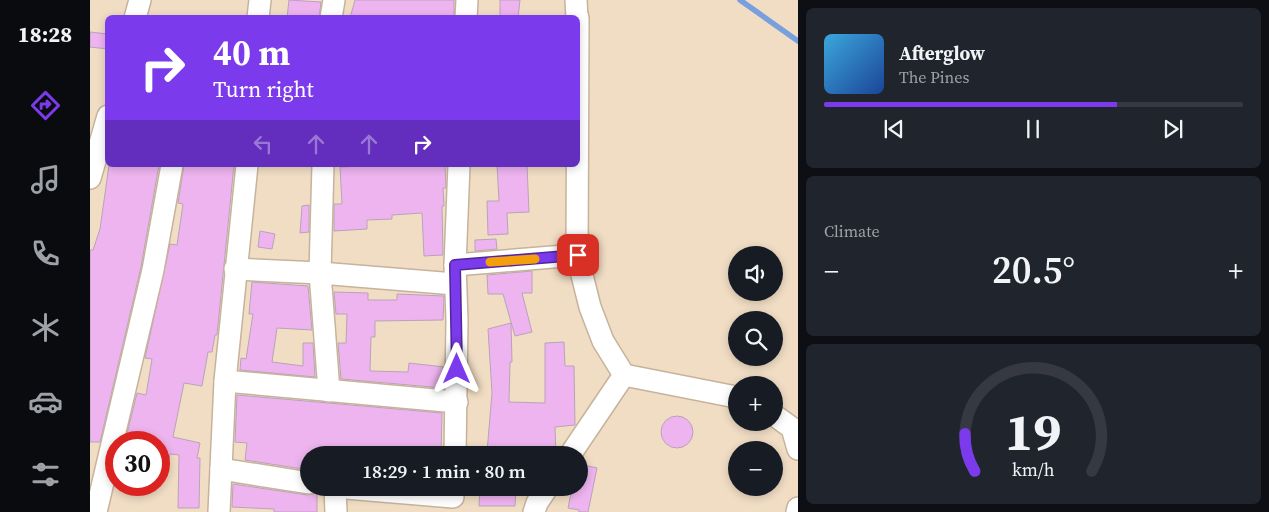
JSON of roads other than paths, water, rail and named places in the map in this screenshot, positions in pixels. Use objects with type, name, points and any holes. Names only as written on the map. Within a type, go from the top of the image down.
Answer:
[{"type":"street","points":[[136,15],[140,0]]},
{"type":"street","points":[[258,15],[260,0]]},
{"type":"street","points":[[332,15],[334,0]]},
{"type":"street","points":[[466,15],[467,0]]},
{"type":"street","points":[[576,0],[578,15]]},
{"type":"street","points":[[90,178],[105,126]]},
{"type":"street","points":[[96,512],[153,270],[172,167]]},
{"type":"street","points":[[219,512],[225,381],[247,167]]},
{"type":"street","points":[[323,167],[320,273],[329,391]]},
{"type":"street","points":[[455,446],[457,402],[455,275],[458,167]]},
{"type":"street","points":[[578,167],[578,255],[590,306],[603,341],[624,375],[728,394]]},
{"type":"street","points":[[236,270],[455,275],[578,255]]},
{"type":"street","points":[[576,446],[624,375]]},
{"type":"street","points":[[225,381],[457,402]]},
{"type":"street","points":[[783,422],[792,428],[798,449]]},
{"type":"street","points":[[220,469],[300,481]]},
{"type":"street","points":[[335,496],[336,512]]},
{"type":"street","points":[[425,496],[454,499]]},
{"type":"street","points":[[534,512],[542,496]]},
{"type":"street","points":[[796,512],[798,508]]},
{"type":"waterway","points":[[740,0],[798,41]]}]
